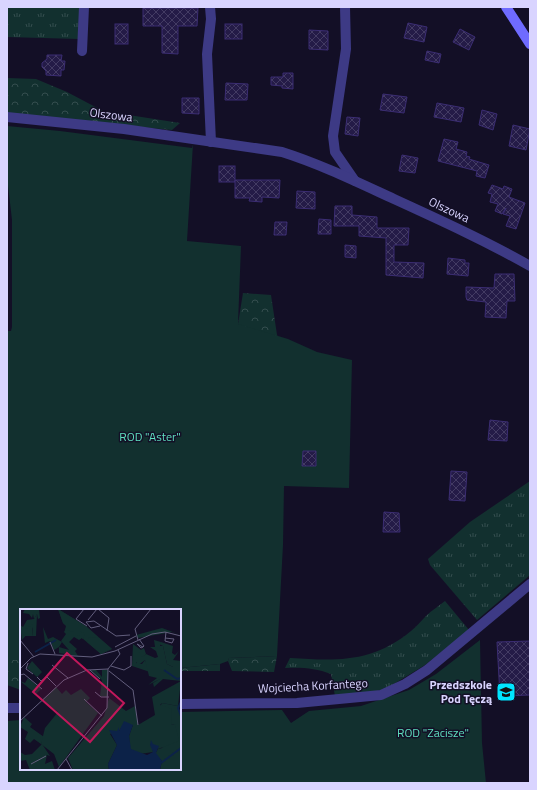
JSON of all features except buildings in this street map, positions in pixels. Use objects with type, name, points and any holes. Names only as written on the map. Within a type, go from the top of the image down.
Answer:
[{"type":"main road","points":[[506,7],[530,44]]},
{"type":"street","points":[[82,51],[84,7]]},
{"type":"street","points":[[210,7],[211,19],[207,54],[211,142]]},
{"type":"street","points":[[211,19],[216,7]]},
{"type":"street","points":[[345,7],[346,49],[333,136],[335,152],[355,181]]},
{"type":"street","name":"Olszowa","points":[[7,117],[124,129],[282,152],[305,159],[355,181],[483,240],[530,266]]},
{"type":"street","name":"Wojciecha Korfantego","points":[[181,704],[297,702],[381,695],[405,684],[427,670],[530,584]]},
{"type":"street","points":[[7,708],[20,708]]},
{"type":"green space","points":[[8,7],[80,7],[79,39],[7,37]]},
{"type":"green space","points":[[7,78],[36,79],[67,92],[103,111],[180,123],[172,130],[7,114]]},
{"type":"green space","name":"ROD \"Aster\"","points":[[7,126],[60,131],[192,148],[193,144],[187,241],[241,246],[238,324],[288,339],[317,352],[352,360],[349,488],[284,486],[283,545],[277,656],[229,658],[228,661],[220,664],[181,668],[181,609],[20,609],[20,660],[7,660],[7,331],[11,331],[12,327],[12,220],[7,177]]},
{"type":"green space","points":[[243,293],[271,295],[277,335],[289,360],[238,324]]},
{"type":"green space","points":[[530,481],[530,575],[477,620],[430,565],[428,559],[470,522]]},
{"type":"green space","points":[[445,601],[469,630],[425,665],[384,690],[335,696],[331,674],[308,668],[285,668],[290,658],[323,660],[354,658],[382,649],[411,631],[428,614]]},
{"type":"green space","name":"ROD \"Zacisze\"","points":[[480,640],[482,743],[486,783],[7,783],[7,721],[20,720],[20,770],[181,770],[181,712],[282,710],[291,723],[309,711],[361,706],[409,690],[436,674]]},
{"type":"green space","points":[[277,656],[274,672],[232,671],[228,661],[229,658]]},
{"type":"green space","points":[[7,660],[20,660],[20,690],[7,685]]},
{"type":"green space","points":[[220,664],[220,671],[181,671],[181,668]]},
{"type":"place","name":"Przedszkole Pod Tęczą","points":[[506,692]]}]
